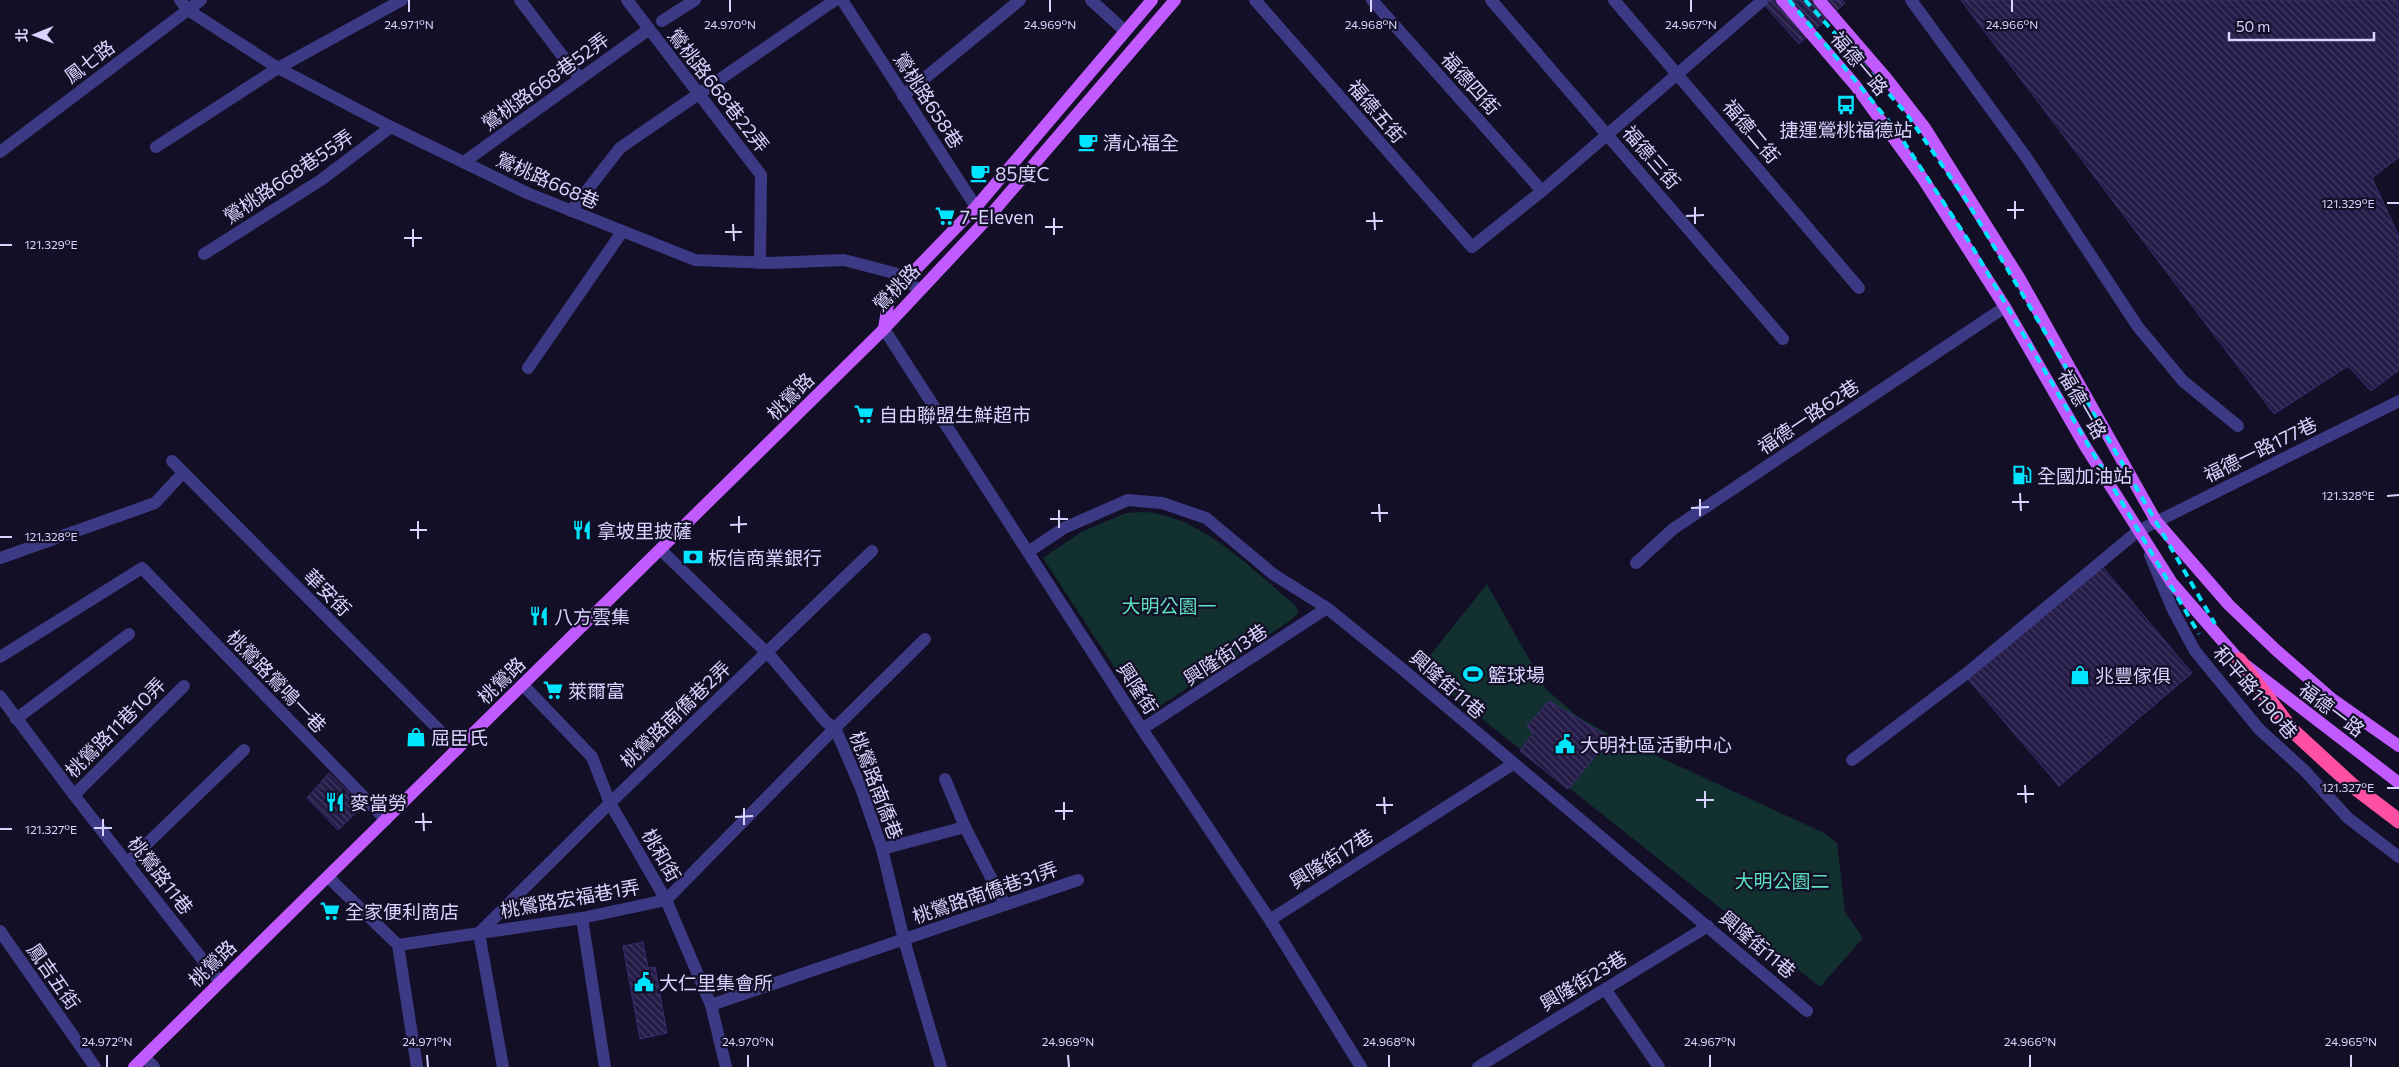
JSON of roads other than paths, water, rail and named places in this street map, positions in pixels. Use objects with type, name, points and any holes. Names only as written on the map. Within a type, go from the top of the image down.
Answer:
[{"type":"highway","points":[[2239,660],[2292,730],[2353,786],[2399,821]]},
{"type":"main road","name":"鶯桃路","points":[[884,329],[889,296],[976,207],[1152,0]]},
{"type":"main road","name":"鶯桃路","points":[[884,329],[987,219],[1175,0]]},
{"type":"main road","name":"福德一路","points":[[1782,0],[1885,123],[1960,234],[2006,307],[2085,446],[2172,583],[2239,660],[2399,783]]},
{"type":"main road","name":"福德一路","points":[[1819,0],[1887,79],[1925,128],[2020,279],[2156,521],[2229,605],[2276,650],[2332,699],[2399,746]]},
{"type":"main road","name":"桃鶯路","points":[[134,1067],[884,329]]},
{"type":"street","name":"鶯桃路668巷","points":[[180,0],[188,10],[278,68],[391,127],[527,193],[622,232],[695,260],[760,263],[844,260],[894,273],[920,290]]},
{"type":"street","name":"鳳七路","points":[[0,152],[201,0]]},
{"type":"street","points":[[156,147],[278,68],[402,0]]},
{"type":"street","points":[[520,0],[580,79]]},
{"type":"street","name":"鶯桃路668巷22弄","points":[[627,0],[648,30],[762,175],[760,263]]},
{"type":"street","points":[[662,21],[695,0]]},
{"type":"street","points":[[571,211],[620,148],[835,0]]},
{"type":"street","name":"鶯桃路658巷","points":[[842,0],[976,207],[987,219]]},
{"type":"street","points":[[903,96],[1020,0]]},
{"type":"street","points":[[1091,0],[1125,32]]},
{"type":"street","name":"福德五街","points":[[1255,0],[1472,247],[1542,191]]},
{"type":"street","name":"福德四街","points":[[1372,0],[1542,191]]},
{"type":"street","name":"福德三街","points":[[1492,0],[1783,339]]},
{"type":"street","name":"福德二街","points":[[1614,0],[1859,288]]},
{"type":"street","points":[[1542,191],[1764,0]]},
{"type":"street","points":[[1911,0],[2026,157],[2138,327],[2183,381],[2238,426]]},
{"type":"street","name":"鶯桃路668巷52弄","points":[[464,162],[648,30]]},
{"type":"street","name":"鶯桃路668巷55弄","points":[[204,254],[321,180],[391,127]]},
{"type":"street","points":[[528,368],[622,232]]},
{"type":"street","name":"福德一路62巷","points":[[1636,563],[1673,529],[2006,307]]},
{"type":"street","name":"興隆街","points":[[884,329],[1142,729],[1270,920],[1361,1067]]},
{"type":"street","name":"福德一路177巷","points":[[1852,760],[1967,673],[2138,531],[2399,401]]},
{"type":"street","name":"華安街","points":[[172,461],[458,749]]},
{"type":"street","points":[[0,558],[155,503],[183,473]]},
{"type":"street","name":"興隆街11巷","points":[[1028,552],[1064,528],[1128,500],[1162,503],[1206,518],[1273,574],[1327,608],[1807,1011]]},
{"type":"street","name":"和平路1190巷","points":[[2145,543],[2172,608],[2195,651],[2259,729],[2305,771],[2348,818],[2399,857]]},
{"type":"street","name":"桃鶯路南僑巷","points":[[661,550],[766,651],[826,722],[834,728],[861,788],[882,849],[904,940],[940,1067]]},
{"type":"street","name":"桃鶯路南僑巷2弄","points":[[610,803],[872,551]]},
{"type":"street","name":"桃鶯路鶯鳴一巷","points":[[0,656],[142,568],[386,820]]},
{"type":"street","name":"興隆街13巷","points":[[1142,729],[1327,608]]},
{"type":"street","points":[[16,719],[129,634]]},
{"type":"street","points":[[666,900],[834,728],[925,639]]},
{"type":"street","name":"桃和街","points":[[523,685],[592,757],[610,803],[666,900],[711,1005],[726,1067]]},
{"type":"street","name":"桃鶯路11巷10弄","points":[[74,795],[184,686]]},
{"type":"street","name":"桃鶯路11巷","points":[[0,696],[74,795],[220,982]]},
{"type":"street","points":[[128,862],[244,750]]},
{"type":"street","name":"興隆街17巷","points":[[1270,920],[1513,764]]},
{"type":"street","points":[[945,778],[965,827],[1005,905]]},
{"type":"street","name":"桃鶯路宏福巷1弄","points":[[480,933],[610,803]]},
{"type":"street","points":[[882,849],[965,827]]},
{"type":"street","points":[[328,877],[398,945],[418,1067]]},
{"type":"street","name":"桃鶯路南僑巷31弄","points":[[711,1005],[1078,880]]},
{"type":"street","name":"桃鶯路宏福巷1弄","points":[[398,945],[582,918],[666,900]]},
{"type":"street","points":[[582,918],[604,1067]]},
{"type":"street","name":"興隆街23巷","points":[[1478,1067],[1708,926]]},
{"type":"street","points":[[480,933],[503,1067]]},
{"type":"street","name":"鳳吉五街","points":[[2,937],[95,1067]]},
{"type":"street","points":[[1605,989],[1660,1067]]},
{"type":"street","points":[[144,1057],[154,1067]]},
{"type":"railway","points":[[1789,0],[1896,130],[1970,243],[2199,634]]},
{"type":"railway","points":[[1805,0],[1906,113],[1965,198],[2088,404],[2215,624]]},
{"type":"place","name":"捷運鶯桃福德站","points":[[1846,105]]},
{"type":"place","name":"清心福全","points":[[1088,142]]},
{"type":"place","name":"85度C","points":[[980,173]]},
{"type":"place","name":"7-Eleven","points":[[945,216]]},
{"type":"place","name":"自由聯盟生鮮超市","points":[[864,414]]},
{"type":"place","name":"全國加油站","points":[[2022,475]]},
{"type":"place","name":"拿坡里披薩","points":[[582,530]]},
{"type":"place","name":"板信商業銀行","points":[[693,557]]},
{"type":"place","name":"八方雲集","points":[[539,616]]},
{"type":"place","name":"籃球場","points":[[1473,674]]},
{"type":"place","name":"兆豐傢俱","points":[[2080,675]]},
{"type":"place","name":"萊爾富","points":[[553,690]]},
{"type":"place","name":"屈臣氏","points":[[416,737]]},
{"type":"place","name":"大明社區活動中心","points":[[1565,744]]},
{"type":"place","name":"麥當勞","points":[[335,802]]},
{"type":"place","name":"全家便利商店","points":[[330,911]]},
{"type":"place","name":"大仁里集會所","points":[[644,982]]},
{"type":"park label","name":"大明公園一","points":[[1169,605]]},
{"type":"park label","name":"大明公園二","points":[[1782,880]]}]
